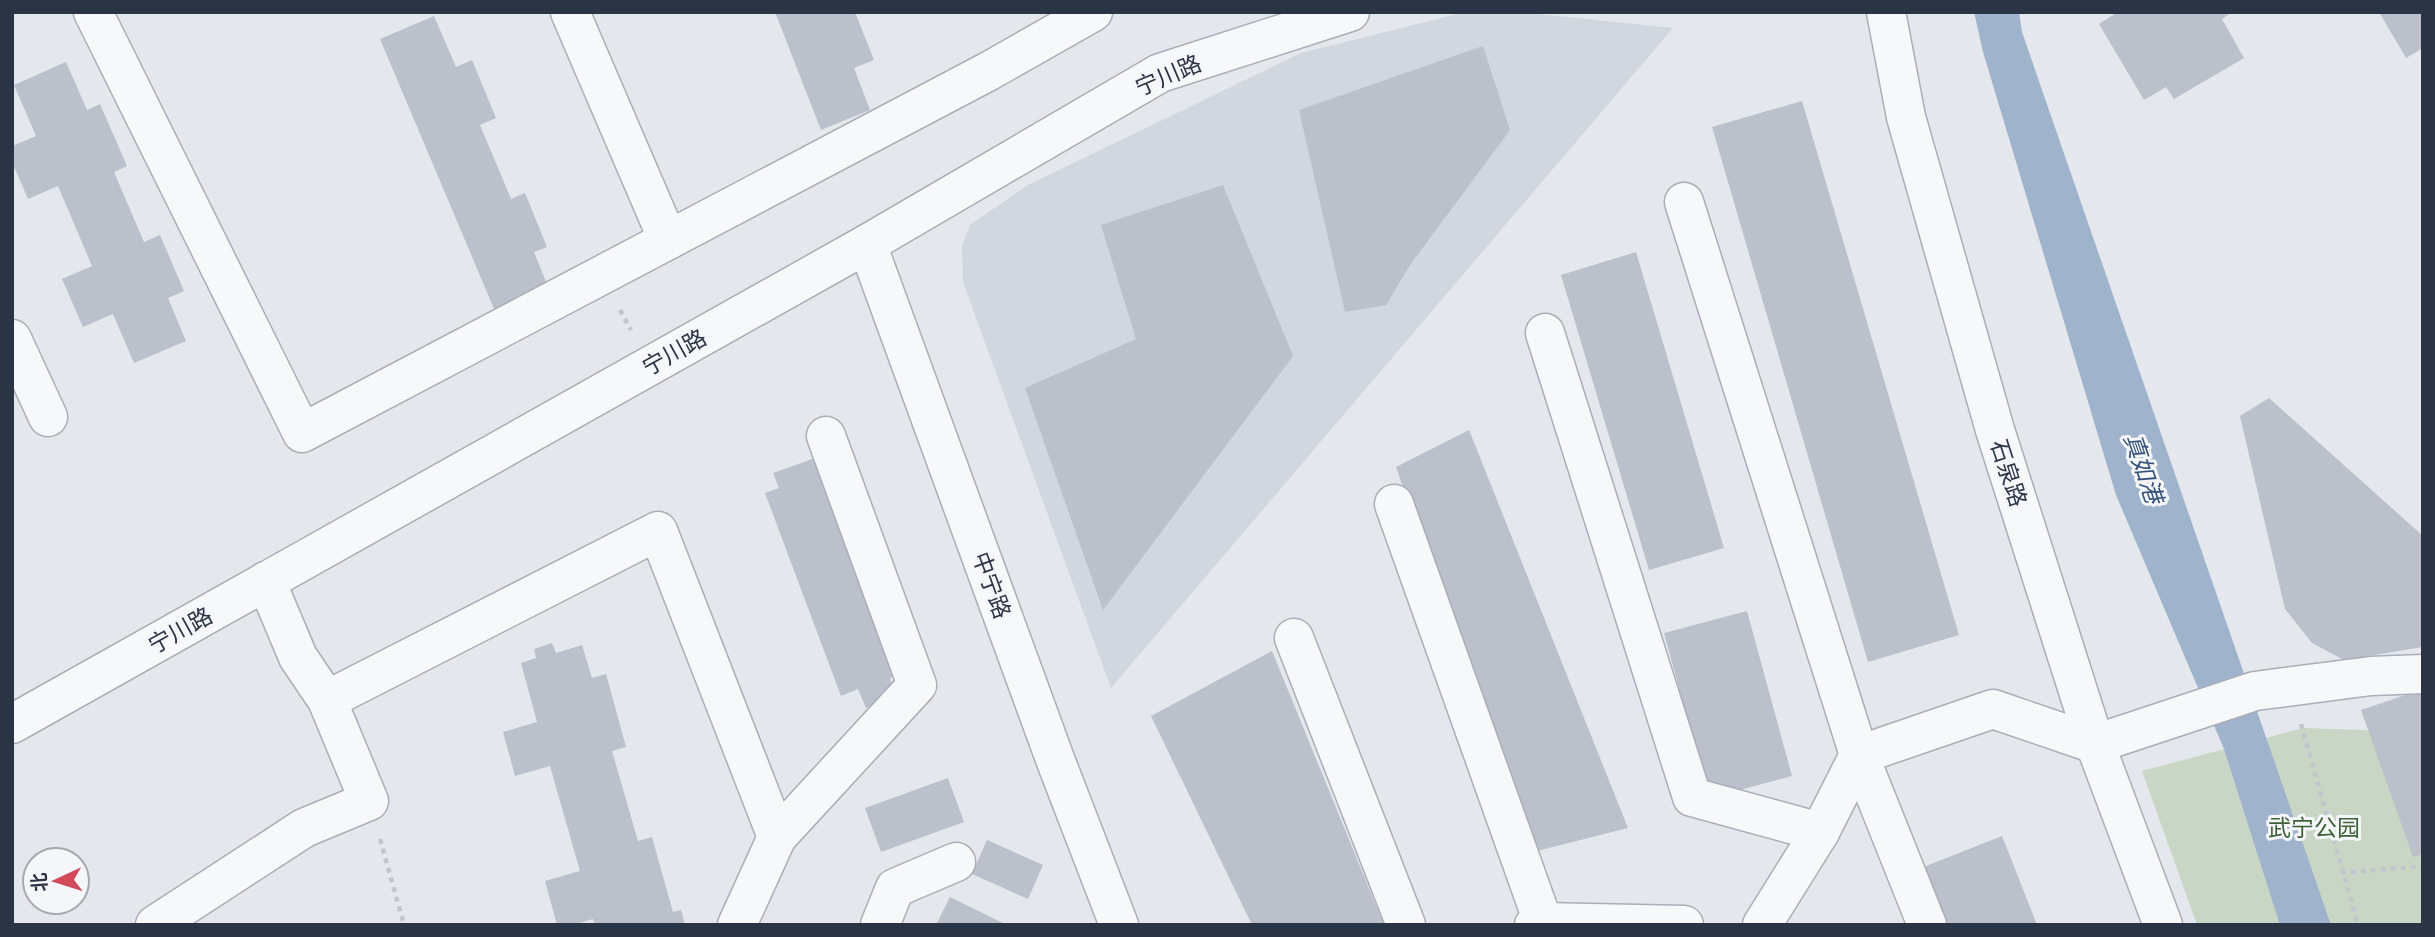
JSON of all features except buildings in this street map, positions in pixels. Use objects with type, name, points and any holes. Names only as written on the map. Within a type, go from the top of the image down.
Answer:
[{"type":"street","points":[[93,12],[302,433],[989,71],[1093,12]]},
{"type":"street","points":[[570,12],[668,240]]},
{"type":"street","name":"宁川路","points":[[12,724],[867,244],[1160,72],[1350,12]]},
{"type":"street","name":"石泉路","points":[[1886,12],[1906,117],[1995,430],[2095,744],[2163,925]]},
{"type":"street","points":[[1684,202],[1858,755],[1927,925]]},
{"type":"street","name":"中宁路","points":[[867,244],[1055,759],[1119,925]]},
{"type":"street","points":[[1545,333],[1692,797],[1820,832]]},
{"type":"street","points":[[12,339],[48,417]]},
{"type":"street","points":[[737,925],[777,837],[917,685],[826,436]]},
{"type":"street","points":[[1394,504],[1539,923],[1684,925]]},
{"type":"street","points":[[327,700],[658,531],[777,837]]},
{"type":"street","points":[[155,925],[304,828],[369,801],[327,700],[298,657],[266,581]]},
{"type":"street","points":[[1294,638],[1406,925]]},
{"type":"street","points":[[1762,925],[1820,832],[1858,755],[1993,709],[2095,744],[2273,688],[2371,676],[2423,674]]},
{"type":"street","points":[[880,925],[895,888],[956,862]]},
{"type":"path","points":[[601,275],[650,365]]},
{"type":"path","points":[[2273,688],[2358,925]]},
{"type":"path","points":[[369,801],[404,925]]},
{"type":"path","points":[[2341,873],[2423,866]]},
{"type":"shaded area","points":[[1465,12],[1518,12],[1673,28],[1111,688],[963,282],[962,246],[970,225],[1028,185],[1301,53]]},
{"type":"green space","name":"武宁公园","points":[[2303,728],[2423,732],[2423,925],[2197,925],[2142,771]]},
{"type":"water","name":"真如港","points":[[1974,12],[2019,12],[2022,32],[2331,925],[2280,925],[2224,749],[2116,495],[1983,52]]}]
